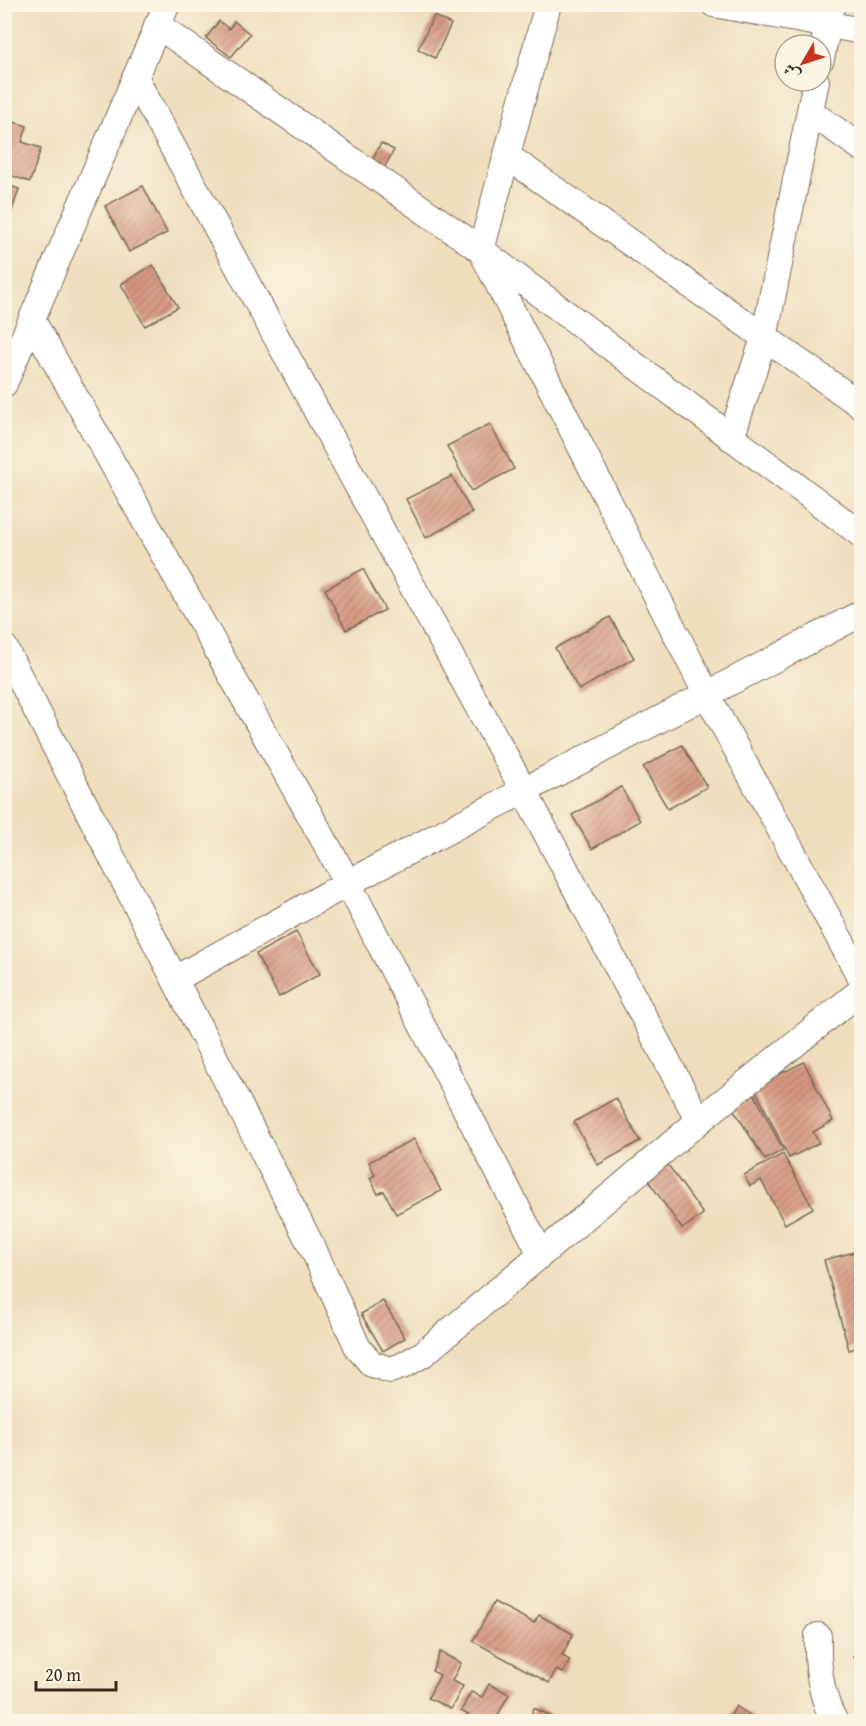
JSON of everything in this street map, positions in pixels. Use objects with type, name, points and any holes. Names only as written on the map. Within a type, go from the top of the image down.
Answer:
[{"type":"street","points":[[548,4],[481,250],[707,695],[861,981]]},
{"type":"street","points":[[714,4],[830,15],[861,31]]},
{"type":"street","points":[[4,384],[162,15],[481,250],[861,536]]},
{"type":"street","points":[[826,33],[830,15]]},
{"type":"street","points":[[135,78],[524,791],[699,1121]]},
{"type":"street","points":[[731,438],[764,338],[814,93]]},
{"type":"street","points":[[810,112],[861,148]]},
{"type":"street","points":[[507,156],[861,406]]},
{"type":"street","points":[[32,320],[348,883],[541,1254]]},
{"type":"street","points":[[175,979],[348,883],[861,613]]},
{"type":"street","points":[[4,647],[315,1252],[358,1348],[372,1364],[390,1370],[423,1354],[699,1121],[861,990]]},
{"type":"street","points":[[818,1636],[817,1658],[821,1683],[835,1722]]},
{"type":"building","points":[[434,16],[451,24],[435,58],[418,49]]},
{"type":"building","points":[[219,21],[229,29],[234,21],[250,34],[231,57],[206,38]]},
{"type":"building","points":[[4,119],[27,126],[22,142],[41,148],[30,182],[4,173]]},
{"type":"building","points":[[381,143],[394,150],[384,168],[371,161]]},
{"type":"building","points":[[4,184],[19,189],[5,232],[4,232]]},
{"type":"building","points":[[143,186],[167,233],[129,252],[105,206]]},
{"type":"building","points":[[153,265],[178,307],[145,326],[121,284]]},
{"type":"building","points":[[490,424],[514,469],[471,491],[447,446]]},
{"type":"building","points":[[452,476],[472,513],[426,538],[406,499]]},
{"type":"building","points":[[363,569],[385,610],[346,630],[325,589]]},
{"type":"building","points":[[610,617],[634,658],[579,690],[555,648]]},
{"type":"building","points":[[682,745],[707,787],[668,809],[643,767]]},
{"type":"building","points":[[621,787],[640,821],[592,849],[572,815]]},
{"type":"building","points":[[296,932],[320,974],[279,997],[256,954]]},
{"type":"building","points":[[804,1062],[833,1121],[813,1132],[819,1143],[789,1158],[754,1087]]},
{"type":"building","points":[[753,1091],[783,1150],[765,1160],[734,1110]]},
{"type":"building","points":[[616,1098],[640,1141],[598,1165],[574,1122]]},
{"type":"building","points":[[414,1139],[441,1191],[396,1214],[384,1191],[378,1194],[370,1178],[375,1175],[369,1162]]},
{"type":"building","points":[[783,1154],[813,1208],[785,1224],[761,1180],[750,1186],[744,1175]]},
{"type":"building","points":[[666,1162],[703,1214],[682,1229],[645,1176]]},
{"type":"building","points":[[862,1250],[862,1346],[849,1350],[824,1260]]},
{"type":"building","points":[[383,1301],[405,1338],[383,1351],[361,1314]]},
{"type":"building","points":[[494,1602],[534,1623],[539,1615],[573,1634],[562,1656],[570,1660],[563,1673],[556,1670],[549,1683],[473,1641]]},
{"type":"building","points":[[862,1647],[862,1663],[853,1656]]},
{"type":"building","points":[[440,1652],[461,1663],[452,1681],[463,1686],[451,1709],[428,1698],[440,1675],[432,1671]]},
{"type":"building","points":[[489,1684],[509,1694],[494,1722],[481,1722],[461,1711],[471,1692],[482,1697]]},
{"type":"building","points":[[736,1706],[760,1722],[727,1722]]},
{"type":"building","points":[[534,1708],[563,1722],[528,1722]]}]
